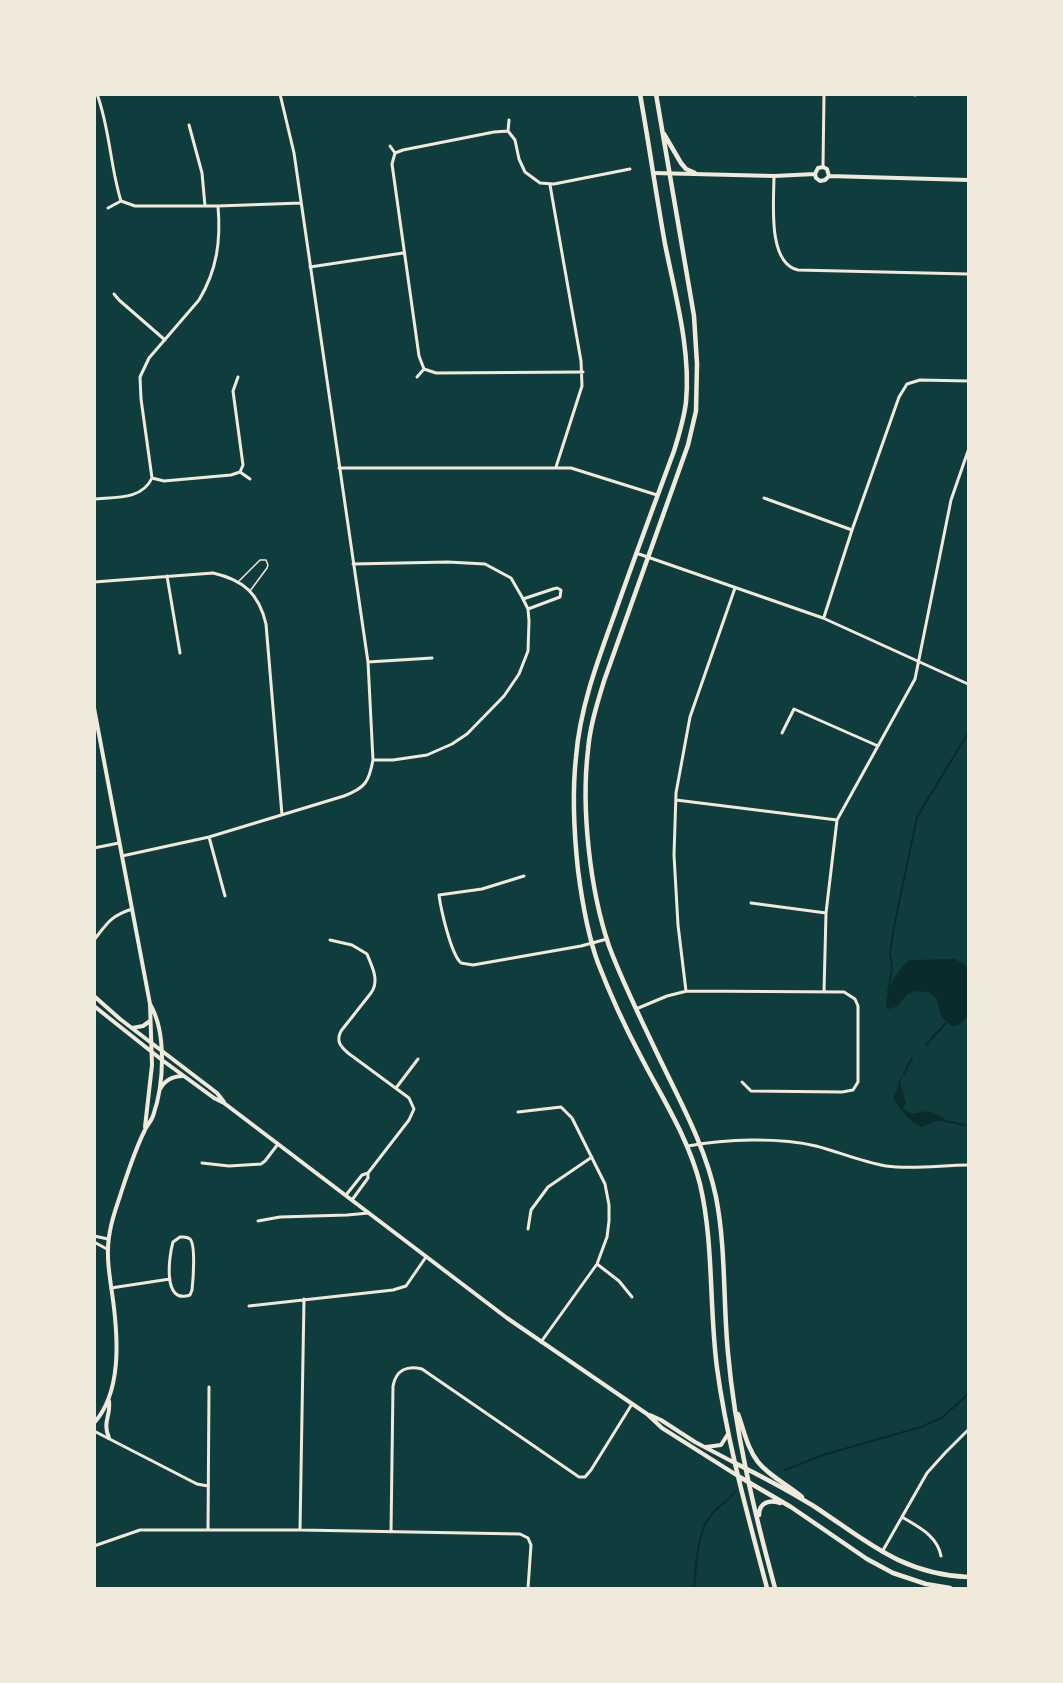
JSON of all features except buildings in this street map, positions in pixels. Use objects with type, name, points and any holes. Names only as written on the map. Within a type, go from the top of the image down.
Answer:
[{"type":"main road","points":[[640,94],[683,331],[686,393],[681,428],[594,671],[580,727],[574,806],[577,854],[581,892],[591,944],[629,1032],[679,1125],[699,1182],[708,1237],[714,1345],[723,1404],[738,1476],[767,1588]]},
{"type":"main road","points":[[656,94],[694,316],[697,364],[696,411],[688,445],[603,681],[588,750],[586,818],[594,888],[607,939],[636,1009],[700,1144],[712,1181],[722,1236],[727,1337],[734,1403],[746,1469],[775,1588]]},
{"type":"main road","points":[[662,132],[681,163],[686,169],[695,173]]},
{"type":"main road","points":[[734,1403],[750,1449],[758,1462],[812,1506]]},
{"type":"main road","points":[[735,1463],[812,1506],[882,1552],[910,1565],[969,1577]]},
{"type":"main road","points":[[738,1476],[791,1507],[831,1536],[893,1573],[926,1584],[950,1588]]},
{"type":"main road","points":[[761,1533],[759,1510],[763,1504],[775,1501],[791,1507]]},
{"type":"street","points":[[97,94],[106,123],[117,190],[121,201]]},
{"type":"street","points":[[122,856],[209,837],[358,791],[370,774],[373,760],[368,662],[302,203],[294,153],[280,94]]},
{"type":"street","points":[[823,167],[824,94]]},
{"type":"street","points":[[509,120],[508,131],[515,140],[519,159],[525,172],[540,183],[550,185],[630,169]]},
{"type":"street","points":[[189,125],[202,173],[205,206]]},
{"type":"street","points":[[395,153],[508,131]]},
{"type":"street","points":[[390,146],[395,153]]},
{"type":"street","points":[[395,153],[392,164],[419,356],[424,369]]},
{"type":"street","points":[[815,174],[818,168],[823,167]]},
{"type":"street","points":[[823,167],[827,169],[829,176]]},
{"type":"street","points":[[654,173],[774,176],[815,174]]},
{"type":"street","points":[[815,174],[820,181],[829,176],[969,180]]},
{"type":"street","points":[[774,176],[773,222],[781,259],[790,268],[969,274]]},
{"type":"street","points":[[550,185],[583,372],[581,393],[556,467]]},
{"type":"street","points":[[108,208],[121,201],[135,206],[302,203]]},
{"type":"street","points":[[94,499],[133,495],[149,486],[152,478],[140,393],[140,377],[149,358],[204,291],[219,248],[218,206]]},
{"type":"street","points":[[310,267],[404,253]]},
{"type":"street","points":[[114,294],[165,340]]},
{"type":"street","points":[[424,369],[436,373],[583,372]]},
{"type":"street","points":[[417,377],[424,369]]},
{"type":"street","points":[[152,478],[164,481],[231,475],[240,472],[243,465],[233,391],[238,377]]},
{"type":"street","points":[[823,618],[899,397],[907,384],[920,380],[969,381]]},
{"type":"street","points":[[824,992],[826,913],[837,820],[915,679],[951,500],[969,452]]},
{"type":"street","points":[[339,468],[556,467],[584,471],[658,495]]},
{"type":"street","points":[[240,472],[250,479]]},
{"type":"street","points":[[764,498],[852,530]]},
{"type":"street","points":[[636,553],[823,618],[969,684]]},
{"type":"street","points":[[353,564],[448,562],[485,564],[511,578],[528,609],[528,651],[519,674],[504,696],[478,724],[452,744],[428,755],[393,760],[373,760]]},
{"type":"street","points":[[94,582],[213,573],[229,577],[250,591],[260,606],[266,624],[282,815]]},
{"type":"street","points":[[167,576],[180,653]]},
{"type":"street","points":[[523,599],[557,588],[561,590],[560,597],[528,609]]},
{"type":"street","points":[[687,992],[678,925],[675,867],[676,800],[690,717],[735,588]]},
{"type":"street","points":[[368,662],[432,658]]},
{"type":"street","points":[[94,708],[150,1004],[152,1044],[151,1082],[145,1129],[123,1186],[108,1239],[107,1249],[116,1324],[116,1355],[109,1400],[94,1423]]},
{"type":"street","points":[[782,733],[794,709],[878,746]]},
{"type":"street","points":[[676,800],[837,820]]},
{"type":"street","points":[[209,837],[225,896]]},
{"type":"street","points":[[94,848],[120,843]]},
{"type":"street","points":[[524,876],[482,889],[439,895],[454,955],[461,963],[472,965],[591,944],[607,939]]},
{"type":"street","points":[[751,903],[826,913]]},
{"type":"street","points":[[94,940],[110,920],[132,909]]},
{"type":"street","points":[[330,940],[352,945],[367,954],[376,981],[371,993],[341,1031],[338,1037],[340,1045],[409,1098],[414,1108],[409,1120],[368,1173],[368,1179],[352,1200]]},
{"type":"street","points":[[636,1009],[667,996],[687,992],[844,992],[855,999],[858,1006],[858,1082],[853,1090],[842,1092],[751,1091],[742,1082]]},
{"type":"street","points":[[94,996],[105,1007],[217,1093],[224,1103]]},
{"type":"street","points":[[145,1129],[152,1119],[159,1091],[162,1060],[155,1013],[150,1004]]},
{"type":"street","points":[[94,1006],[184,1077],[224,1103],[541,1342],[647,1414],[664,1429],[738,1476]]},
{"type":"street","points":[[132,1028],[143,1026],[150,1020]]},
{"type":"street","points":[[396,1088],[418,1059]]},
{"type":"street","points":[[159,1091],[167,1080],[184,1077]]},
{"type":"street","points":[[518,1112],[561,1107],[572,1118],[604,1184],[609,1205],[607,1237],[597,1264],[541,1342]]},
{"type":"street","points":[[688,1146],[722,1142],[772,1141],[816,1146],[860,1160],[889,1166],[969,1165]]},
{"type":"street","points":[[202,1163],[219,1166],[257,1165],[266,1161],[278,1144]]},
{"type":"street","points":[[528,1229],[531,1210],[548,1187],[592,1156]]},
{"type":"street","points":[[346,1195],[362,1174],[368,1173]]},
{"type":"street","points":[[258,1221],[280,1217],[369,1213]]},
{"type":"street","points":[[94,1236],[108,1239]]},
{"type":"street","points":[[180,1238],[188,1238],[193,1247],[191,1294],[182,1297],[176,1295],[170,1279],[169,1263],[173,1242],[180,1238]]},
{"type":"street","points":[[94,1242],[107,1249]]},
{"type":"street","points":[[249,1306],[393,1290],[406,1286],[426,1257]]},
{"type":"street","points":[[597,1264],[619,1281],[632,1298]]},
{"type":"street","points":[[111,1288],[170,1279]]},
{"type":"street","points":[[300,1530],[304,1299]]},
{"type":"street","points":[[391,1532],[393,1386],[398,1374],[408,1368],[422,1369],[584,1479],[632,1404]]},
{"type":"street","points":[[208,1530],[209,1387]]},
{"type":"street","points":[[109,1400],[110,1407],[105,1425],[109,1438]]},
{"type":"street","points":[[647,1414],[735,1463]]},
{"type":"street","points":[[882,1552],[927,1473],[969,1430]]},
{"type":"street","points":[[94,1431],[197,1484],[208,1486]]},
{"type":"street","points":[[705,1448],[721,1445],[729,1432]]},
{"type":"street","points":[[902,1517],[934,1539],[941,1556]]},
{"type":"street","points":[[94,1546],[140,1530],[523,1534],[531,1545],[528,1588]]},
{"type":"lane","points":[[239,582],[258,562],[266,560],[267,568],[250,591]]},
{"type":"water","points":[[955,959],[968,967],[968,1016],[959,1025],[952,1026],[942,1018],[936,998],[928,992],[916,991],[907,994],[898,1006],[886,1008],[887,995],[893,982],[900,969],[909,960]]},
{"type":"water","points":[[903,1074],[900,1083],[906,1103],[903,1107],[913,1114],[926,1111],[933,1113],[945,1121],[935,1121],[922,1127],[905,1115],[893,1097]]},
{"type":"waterway","points":[[888,992],[894,927],[917,817],[968,733]]},
{"type":"waterway","points":[[926,1045],[946,1023]]},
{"type":"waterway","points":[[904,1074],[912,1058]]},
{"type":"waterway","points":[[945,1121],[965,1125]]},
{"type":"waterway","points":[[785,1470],[823,1455],[921,1427],[943,1417],[968,1394]]},
{"type":"waterway","points":[[694,1588],[698,1550],[706,1522],[713,1512],[735,1492]]}]
